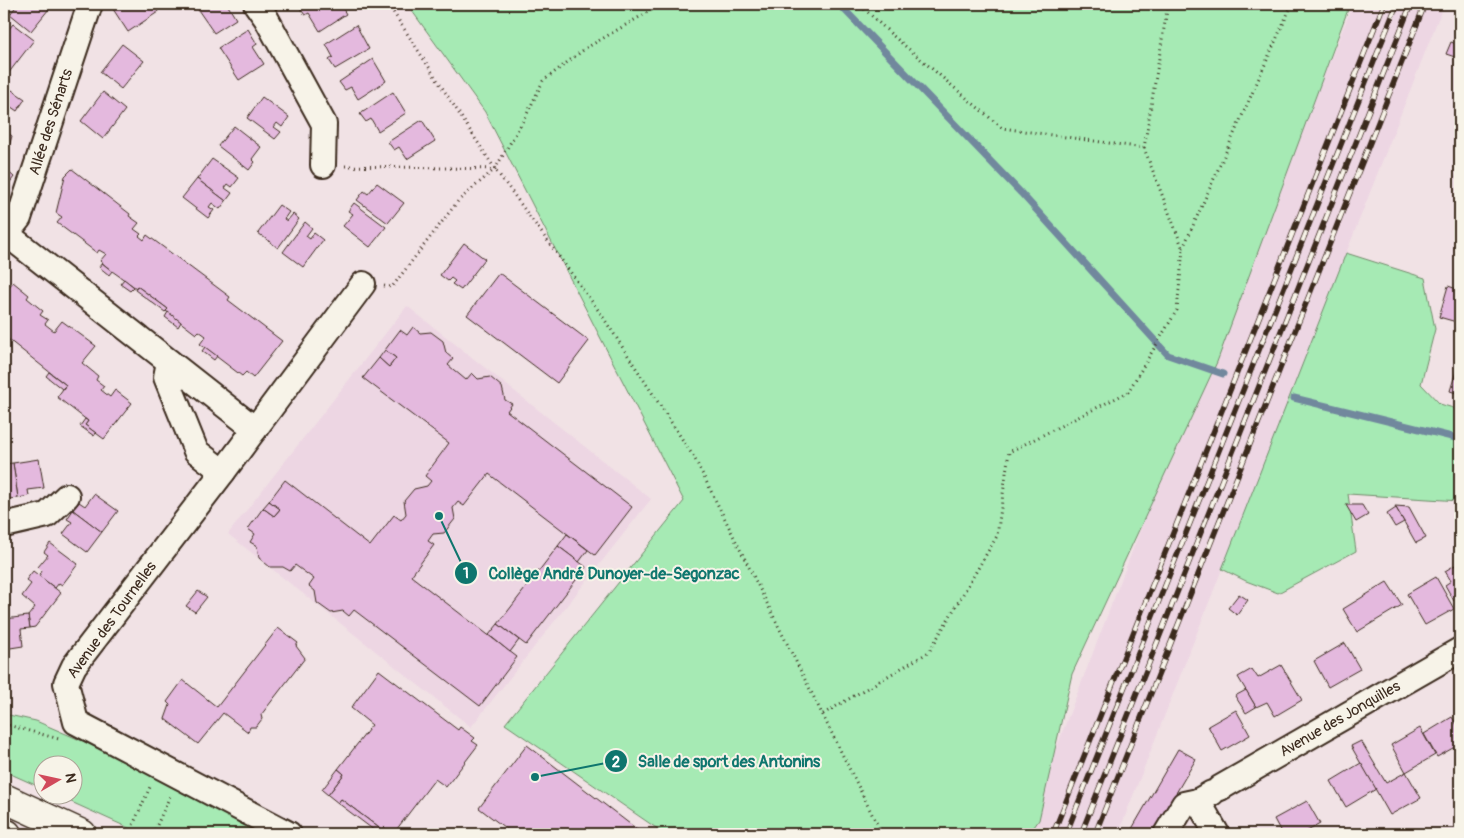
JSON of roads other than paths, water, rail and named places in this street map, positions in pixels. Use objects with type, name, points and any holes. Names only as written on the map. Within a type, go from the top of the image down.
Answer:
[{"type":"main road","points":[[4,798],[82,834]]},
{"type":"main road","points":[[4,833],[8,834]]},
{"type":"street","name":"Allée des Sénarts","points":[[5,234],[19,218],[90,4]]},
{"type":"street","points":[[256,4],[266,18],[324,124],[324,166]]},
{"type":"street","points":[[5,234],[255,429]]},
{"type":"street","name":"Avenue des Tournelles","points":[[290,834],[76,722],[66,683],[74,666],[223,472],[363,284]]},
{"type":"street","points":[[169,362],[166,377],[196,451],[223,472]]},
{"type":"street","points":[[4,525],[47,515],[67,496]]},
{"type":"street","name":"Avenue des Jonquilles","points":[[1166,834],[1184,804],[1210,794],[1460,650]]},
{"type":"street","points":[[1210,794],[1217,834]]},
{"type":"waterway","points":[[839,4],[1021,193],[1168,355],[1223,374]]},
{"type":"waterway","points":[[1294,398],[1460,439]]},
{"type":"railway","points":[[1053,834],[1384,4]]},
{"type":"railway","points":[[1066,834],[1397,4]]},
{"type":"railway","points":[[1081,834],[1411,4]]},
{"type":"railway","points":[[1095,834],[1425,4]]},
{"type":"place","name":"Collège André Dunoyer-de-Segonzac","points":[[439,516]]},
{"type":"place","name":"Salle de sport des Antonins","points":[[535,777]]}]
